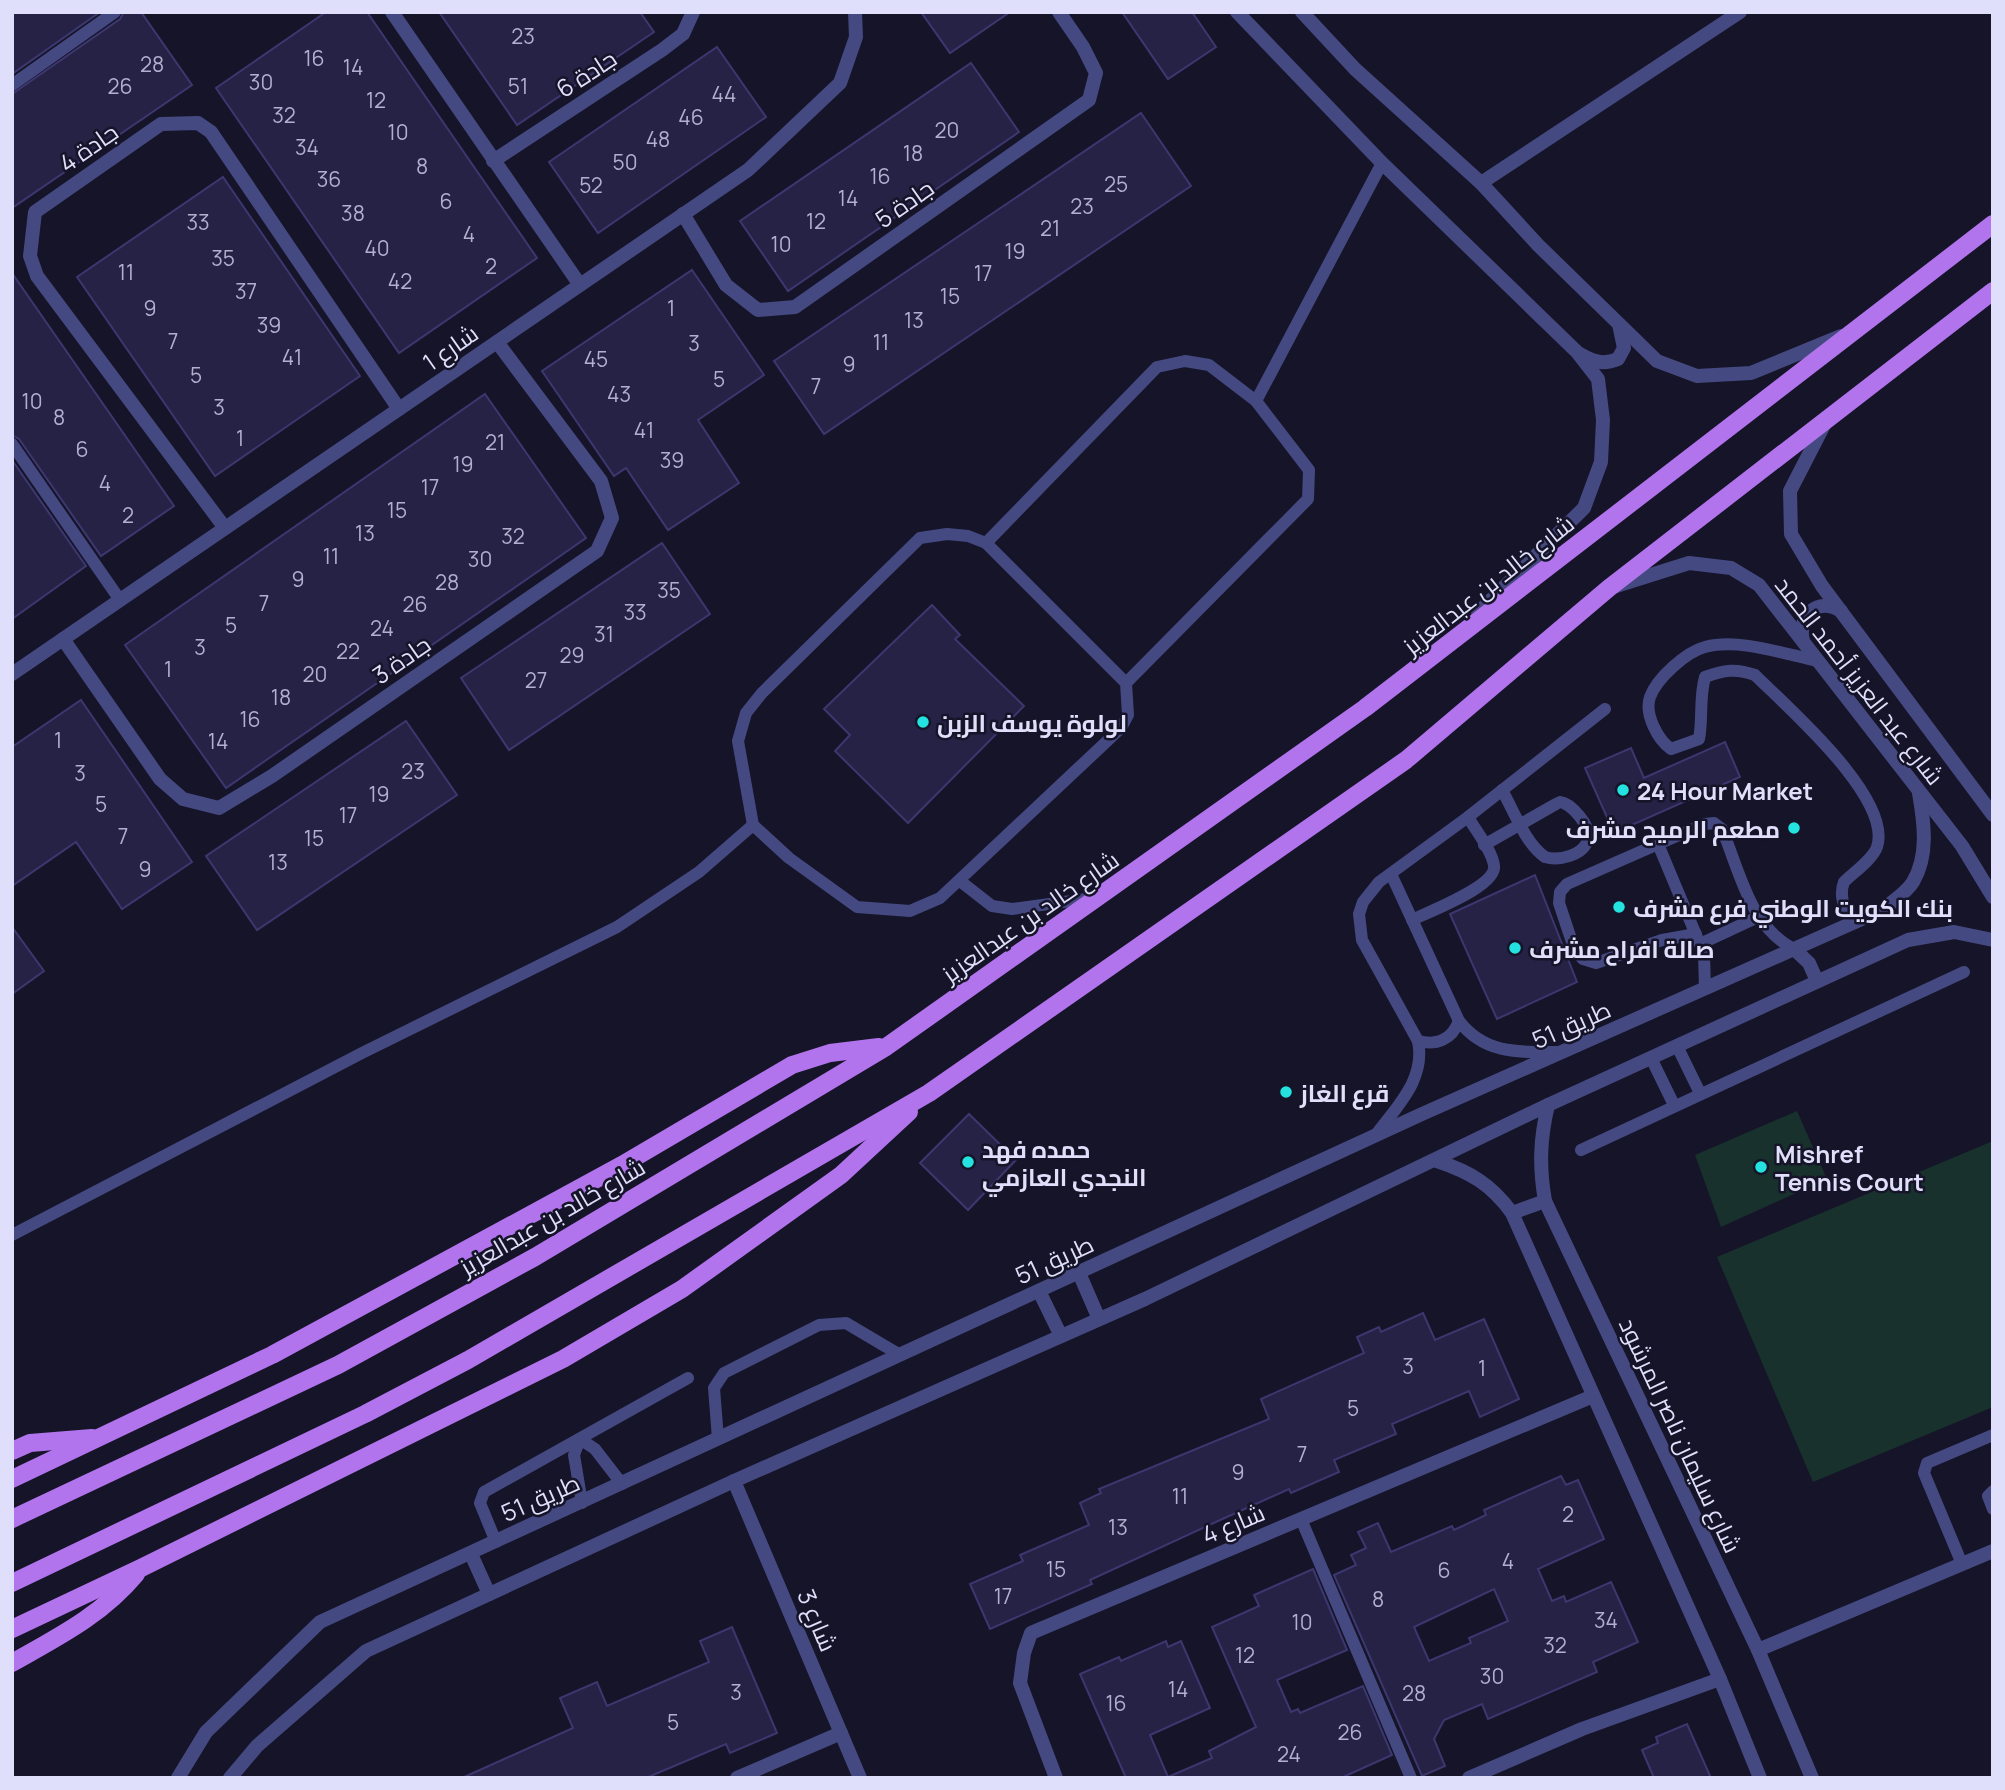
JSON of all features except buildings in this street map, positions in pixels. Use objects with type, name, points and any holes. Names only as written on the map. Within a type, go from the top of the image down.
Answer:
[{"type":"main road","name":"شارع خالد بن عبدالعزيز","points":[[12,1519],[338,1365],[535,1257],[886,1047],[1101,897],[1436,655],[1993,223]]},
{"type":"main road","points":[[12,1583],[365,1414],[564,1307],[929,1093],[1406,760],[1609,588],[1993,291]]},
{"type":"main road","points":[[12,1479],[272,1355],[622,1165],[792,1065],[830,1053],[886,1047]]},
{"type":"main road","points":[[12,1629],[141,1569],[563,1359],[682,1289],[849,1168],[929,1093]]},
{"type":"main road","points":[[12,1451],[30,1443],[102,1437]]},
{"type":"main road","points":[[12,1663],[80,1625],[116,1598],[141,1569]]},
{"type":"street","points":[[392,12],[580,285]]},
{"type":"street","name":"جادة 6","points":[[494,161],[662,50],[683,34],[693,12]]},
{"type":"street","name":"شارع 1","points":[[14,669],[63,639],[748,170],[840,83],[856,37],[855,12]]},
{"type":"street","name":"جادة 5","points":[[683,214],[726,285],[758,310],[795,307],[1089,100],[1096,73],[1083,47],[1059,12]]},
{"type":"street","points":[[1237,12],[1382,163],[1577,352],[1598,379],[1603,420],[1601,462],[1584,508],[1436,655]]},
{"type":"street","points":[[1302,12],[1355,69],[1480,183],[1657,361],[1697,376],[1751,373],[1857,330]]},
{"type":"street","points":[[1480,183],[1740,12]]},
{"type":"street","name":"جادة 4","points":[[225,528],[37,276],[30,256],[35,212],[161,124],[198,123],[211,132],[400,409]]},
{"type":"street","points":[[1577,352],[1594,362],[1608,363],[1618,359],[1624,348],[1619,323]]},
{"type":"street","name":"جادة 3","points":[[63,639],[160,779],[183,799],[219,808],[272,776],[597,551],[612,518],[601,481],[497,342]]},
{"type":"street","name":"شارع عبد العزيز أحمد الحمد","points":[[1828,417],[1790,491],[1791,534],[1822,586],[1993,815]]},
{"type":"street","name":"شارع عبد العزيز أحمد الحمد","points":[[1609,588],[1689,564],[1731,568],[1759,585],[1962,846],[1993,897]]},
{"type":"street","points":[[1803,643],[1800,631],[1803,619],[1811,610],[1822,606],[1834,607],[1844,613]]},
{"type":"street","name":"طريق 51","points":[[178,1778],[206,1731],[320,1622],[1374,1137],[1884,909],[1912,883],[1922,859],[1924,827],[1919,793]]},
{"type":"street","points":[[230,1778],[257,1746],[366,1651],[734,1481],[1099,1319],[1437,1161],[1548,1105],[1817,981],[1926,935],[1954,932],[1993,940]]},
{"type":"street","points":[[1794,949],[1809,963],[1817,981]]},
{"type":"street","name":"شارع سليمان ناصر المرشود","points":[[1548,1105],[1540,1140],[1539,1166],[1545,1201],[1758,1650],[1812,1778]]},
{"type":"street","points":[[1437,1161],[1467,1171],[1486,1183],[1512,1213],[1720,1679],[1760,1778]]},
{"type":"street","points":[[1512,1213],[1545,1201]]},
{"type":"street","points":[[1079,1273],[1099,1319]]},
{"type":"street","points":[[1039,1291],[1061,1336]]},
{"type":"street","name":"شارع 4","points":[[1056,1778],[1020,1683],[1024,1653],[1031,1633],[1594,1396]]},
{"type":"street","name":"شارع 3","points":[[734,1481],[860,1778]]},
{"type":"street","points":[[1758,1650],[1993,1551]]},
{"type":"street","points":[[471,1554],[489,1594]]},
{"type":"street","points":[[1469,1778],[1582,1728],[1720,1679]]},
{"type":"street","points":[[737,1778],[841,1733]]},
{"type":"lane","points":[[12,85],[115,12]]},
{"type":"lane","points":[[1256,401],[1382,163]]},
{"type":"lane","points":[[986,542],[1157,367],[1185,361],[1209,365],[1256,401],[1309,470],[1308,499],[1126,683]]},
{"type":"lane","points":[[12,444],[120,600]]},
{"type":"lane","points":[[947,534],[968,536],[986,542],[1126,683],[1128,715],[1121,728],[940,898],[911,911],[857,907],[789,858],[753,825],[738,741],[746,713],[920,538],[947,534]]},
{"type":"lane","points":[[1818,661],[1764,650],[1706,646],[1692,652],[1661,680],[1650,697],[1649,710],[1662,743],[1671,749],[1690,745],[1699,740],[1702,727],[1700,702],[1705,677],[1723,670],[1740,670],[1755,675],[1832,751],[1853,776],[1875,820],[1878,838],[1876,850],[1844,882],[1841,890],[1842,901],[1852,924]]},
{"type":"lane","points":[[1374,1137],[1416,1078],[1422,1057],[1418,1041],[1362,940],[1359,928],[1363,902],[1370,891],[1391,874],[1605,709]]},
{"type":"lane","points":[[1485,845],[1521,824],[1564,802],[1571,807],[1588,831],[1588,840],[1568,857],[1552,859],[1538,852],[1521,824],[1502,790]]},
{"type":"lane","points":[[1412,920],[1488,882],[1495,870],[1485,845],[1468,817]]},
{"type":"lane","points":[[1758,917],[1698,939],[1662,940],[1596,963],[1583,960],[1575,951],[1559,903],[1560,892],[1567,884],[1705,824],[1714,823],[1722,829],[1758,917],[1778,941],[1794,949]]},
{"type":"lane","points":[[12,1235],[362,1053],[617,927],[699,872],[753,825]]},
{"type":"lane","points":[[1658,845],[1698,939],[1706,971],[1705,989]]},
{"type":"lane","points":[[1391,874],[1459,1021],[1468,1033],[1494,1048],[1509,1052],[1563,1052]]},
{"type":"lane","points":[[960,881],[992,906],[1012,909],[1101,897]]},
{"type":"lane","points":[[1581,1150],[1964,972]]},
{"type":"lane","points":[[1418,1041],[1435,1043],[1443,1040],[1459,1021]]},
{"type":"lane","points":[[1677,1046],[1700,1093]]},
{"type":"lane","points":[[1651,1058],[1674,1105]]},
{"type":"lane","points":[[718,1439],[714,1388],[723,1373],[819,1325],[846,1323],[900,1355]]},
{"type":"lane","points":[[496,1542],[480,1503],[484,1492],[688,1377]]},
{"type":"lane","points":[[1962,1564],[1924,1473],[1927,1464],[1993,1435]]},
{"type":"lane","points":[[580,1438],[595,1449],[622,1484]]},
{"type":"lane","points":[[580,1438],[574,1455],[582,1503]]},
{"type":"lane","points":[[1993,1490],[1988,1496],[1993,1509]]},
{"type":"lane","points":[[1301,1519],[1411,1778]]},
{"type":"green space","name":"Mishref Tennis Court","points":[[1797,1111],[1827,1179],[1721,1227],[1695,1155]]},
{"type":"green space","points":[[1993,1141],[1993,1407],[1813,1482],[1717,1257]]},
{"type":"place","name":"لولوة يوسف الزبن","points":[[923,722]]},
{"type":"place","name":"24 Hour Market","points":[[1623,790]]},
{"type":"place","name":"مطعم الرميح مشرف","points":[[1794,828]]},
{"type":"place","name":"بنك الكويت الوطني فرع مشرف","points":[[1619,907]]},
{"type":"place","name":"صالة افراح مشرف","points":[[1515,948]]},
{"type":"place","name":"قرع الغاز","points":[[1286,1092]]},
{"type":"place","name":"حمده فهد النجدي العازمي","points":[[968,1162]]},
{"type":"place","name":"Mishref Tennis Court","points":[[1761,1167]]}]
